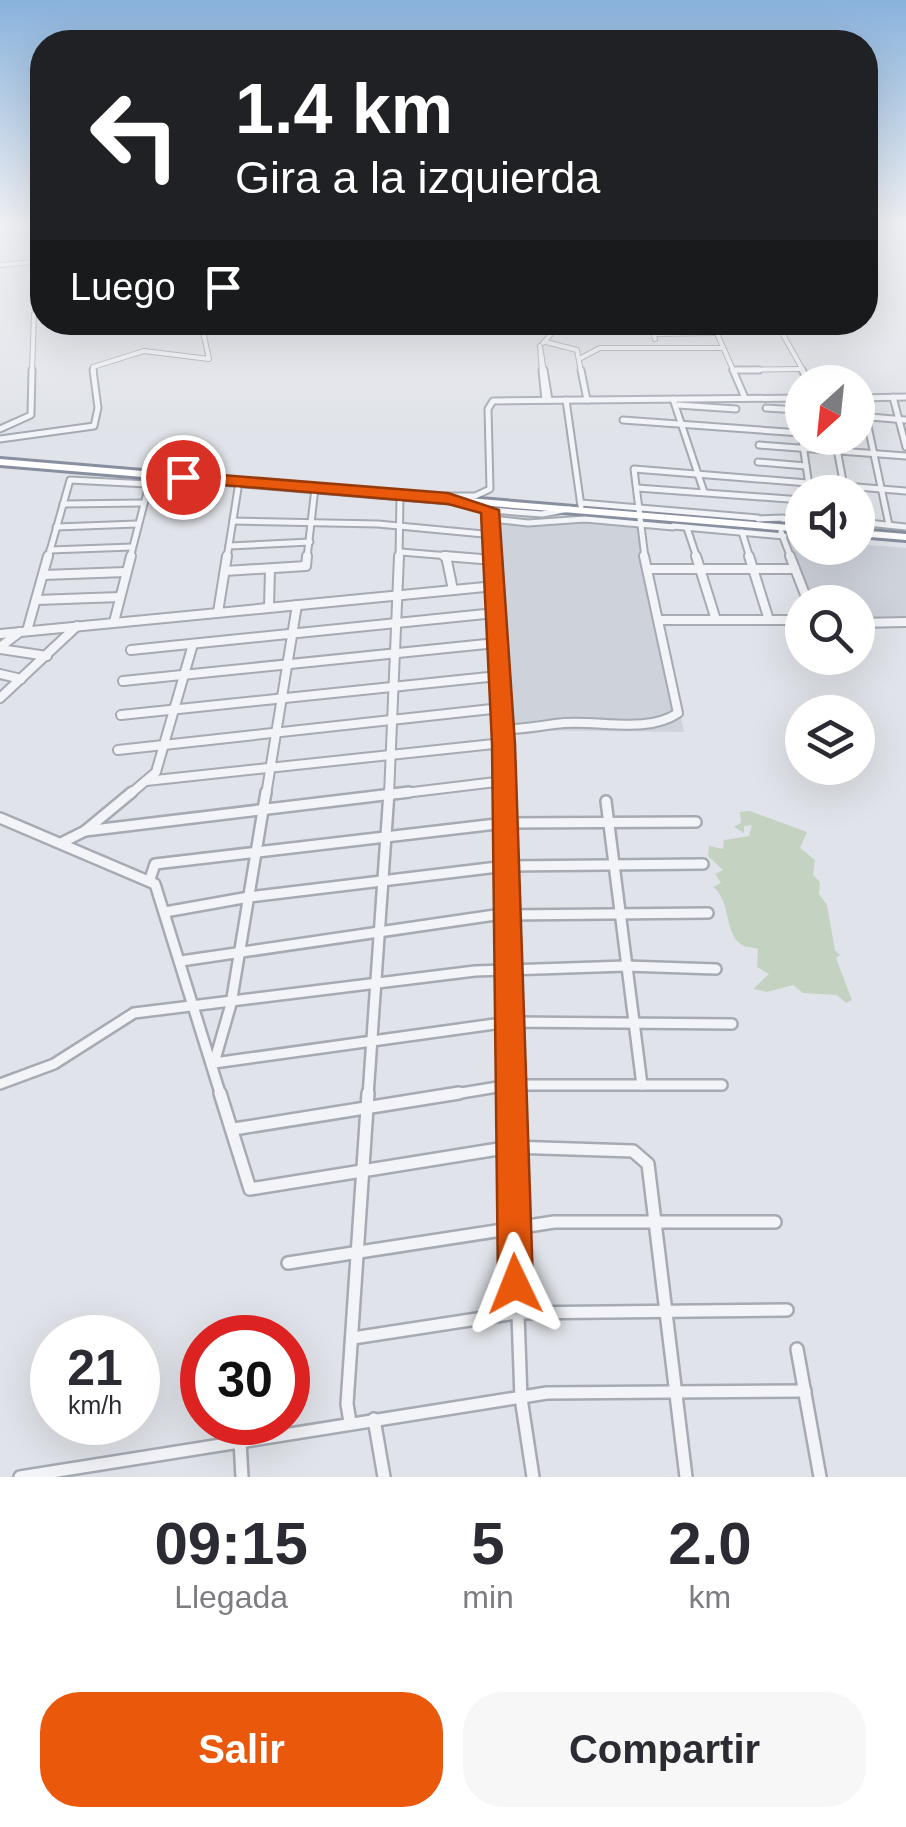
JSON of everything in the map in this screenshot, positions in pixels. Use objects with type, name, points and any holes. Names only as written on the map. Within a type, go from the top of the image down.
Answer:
[{"type":"highway","points":[[0,462],[151,479],[239,482],[574,509],[744,528],[785,527]]},
{"type":"highway","points":[[875,534],[906,537]]},
{"type":"street","points":[[31,432],[33,335]]},
{"type":"street","points":[[0,439],[94,426],[97,364],[144,352],[210,359],[204,335]]},
{"type":"street","points":[[547,400],[543,344],[550,335]]},
{"type":"street","points":[[654,335],[659,348]]},
{"type":"street","points":[[717,335],[746,398]]},
{"type":"street","points":[[783,335],[800,365]]},
{"type":"street","points":[[543,344],[570,345],[582,358],[588,400]]},
{"type":"street","points":[[582,358],[600,348],[723,348]]},
{"type":"street","points":[[733,370],[785,369]]},
{"type":"street","points":[[765,398],[767,430]]},
{"type":"street","points":[[675,402],[785,398]]},
{"type":"street","points":[[875,398],[906,398]]},
{"type":"street","points":[[893,398],[902,420],[906,447]]},
{"type":"street","points":[[566,400],[574,509]]},
{"type":"street","points":[[434,498],[475,496],[490,490],[490,403],[588,400],[736,408]]},
{"type":"street","points":[[675,402],[704,492]]},
{"type":"street","points":[[766,408],[785,409]]},
{"type":"street","points":[[0,430],[31,415]]},
{"type":"street","points":[[875,417],[902,420]]},
{"type":"street","points":[[623,420],[785,431]]},
{"type":"street","points":[[759,445],[785,447]]},
{"type":"street","points":[[875,454],[906,456]]},
{"type":"street","points":[[804,455],[807,475]]},
{"type":"street","points":[[874,455],[889,525]]},
{"type":"street","points":[[758,462],[806,466]]},
{"type":"street","points":[[502,729],[538,730],[560,722],[670,722],[678,712],[648,569],[634,468],[785,481]]},
{"type":"street","points":[[0,648],[24,631],[72,478],[120,476]]},
{"type":"street","points":[[114,622],[151,479]]},
{"type":"street","points":[[218,612],[239,482]]},
{"type":"street","points":[[225,571],[306,566],[315,488]]},
{"type":"street","points":[[636,488],[785,499]]},
{"type":"street","points":[[875,489],[906,491]]},
{"type":"street","points":[[350,1422],[396,685],[400,495]]},
{"type":"street","points":[[448,499],[505,519],[544,522],[639,515],[758,518],[785,525]]},
{"type":"street","points":[[63,504],[142,503]]},
{"type":"street","points":[[493,513],[574,509]]},
{"type":"street","points":[[544,522],[574,509]]},
{"type":"street","points":[[493,513],[503,744],[516,1313],[521,1398],[533,1477]]},
{"type":"street","points":[[673,522],[687,528],[744,528],[758,518]]},
{"type":"street","points":[[233,521],[312,521],[494,535]]},
{"type":"street","points":[[56,528],[138,524]]},
{"type":"street","points":[[875,524],[906,527]]},
{"type":"street","points":[[781,527],[801,585]]},
{"type":"street","points":[[687,528],[716,620]]},
{"type":"street","points":[[744,528],[752,569],[769,620]]},
{"type":"street","points":[[229,546],[310,542]]},
{"type":"street","points":[[50,550],[132,547]]},
{"type":"street","points":[[400,552],[494,560]]},
{"type":"street","points":[[446,556],[453,590]]},
{"type":"street","points":[[648,569],[795,569]]},
{"type":"street","points":[[269,607],[270,570]]},
{"type":"street","points":[[43,575],[126,572]]},
{"type":"street","points":[[0,634],[495,586]]},
{"type":"street","points":[[36,600],[120,598]]},
{"type":"street","points":[[214,1063],[231,1004],[297,605]]},
{"type":"street","points":[[131,650],[495,613]]},
{"type":"street","points":[[659,620],[785,620]]},
{"type":"street","points":[[875,623],[906,622]]},
{"type":"street","points":[[2,695],[77,626]]},
{"type":"street","points":[[124,682],[496,643]]},
{"type":"street","points":[[63,842],[85,831],[162,763],[193,644]]},
{"type":"street","points":[[0,648],[47,656]]},
{"type":"street","points":[[0,674],[22,679]]},
{"type":"street","points":[[121,715],[498,676]]},
{"type":"street","points":[[118,750],[500,708]]},
{"type":"street","points":[[146,781],[503,744]]},
{"type":"street","points":[[85,831],[504,780]]},
{"type":"street","points":[[606,801],[642,1085]]},
{"type":"street","points":[[0,818],[150,879],[196,1004],[250,1190],[511,1147],[633,1151],[648,1164],[686,1477]]},
{"type":"street","points":[[150,879],[155,864],[505,823],[696,822]]},
{"type":"street","points":[[165,912],[249,897],[506,866],[703,864]]},
{"type":"street","points":[[181,961],[506,915],[708,913]]},
{"type":"street","points":[[0,1084],[51,1069],[85,1041],[134,1013],[507,969],[716,968]]},
{"type":"street","points":[[214,1063],[509,1022],[732,1024]]},
{"type":"street","points":[[234,1129],[510,1086],[722,1085]]},
{"type":"street","points":[[288,1264],[513,1227],[775,1222]]},
{"type":"street","points":[[353,1338],[516,1313],[786,1310]]},
{"type":"street","points":[[797,1349],[820,1477]]},
{"type":"street","points":[[310,1429],[547,1393],[804,1390]]},
{"type":"street","points":[[374,1419],[384,1477]]},
{"type":"street","points":[[28,1476],[216,1445]]},
{"type":"street","points":[[240,1445],[242,1477]]},
{"type":"shaded area","points":[[498,511],[637,523],[684,732],[512,730]]},
{"type":"shaded area","points":[[875,545],[906,548],[906,620],[875,620],[875,585],[803,585],[796,565],[875,565]]},
{"type":"green space","points":[[750,811],[807,832],[800,848],[815,860],[813,875],[820,882],[819,894],[827,905],[835,950],[840,955],[836,958],[852,1000],[846,1003],[837,995],[803,993],[793,985],[767,992],[753,989],[769,974],[757,967],[758,949],[744,946],[733,935],[723,901],[713,887],[721,883],[715,874],[723,870],[708,856],[709,846],[723,849],[724,840],[749,836],[752,825],[744,826],[744,833],[734,827],[741,823],[740,812]]},
{"type":"route","points":[[183,477],[448,499],[490,510],[503,744],[515,1284]]}]
